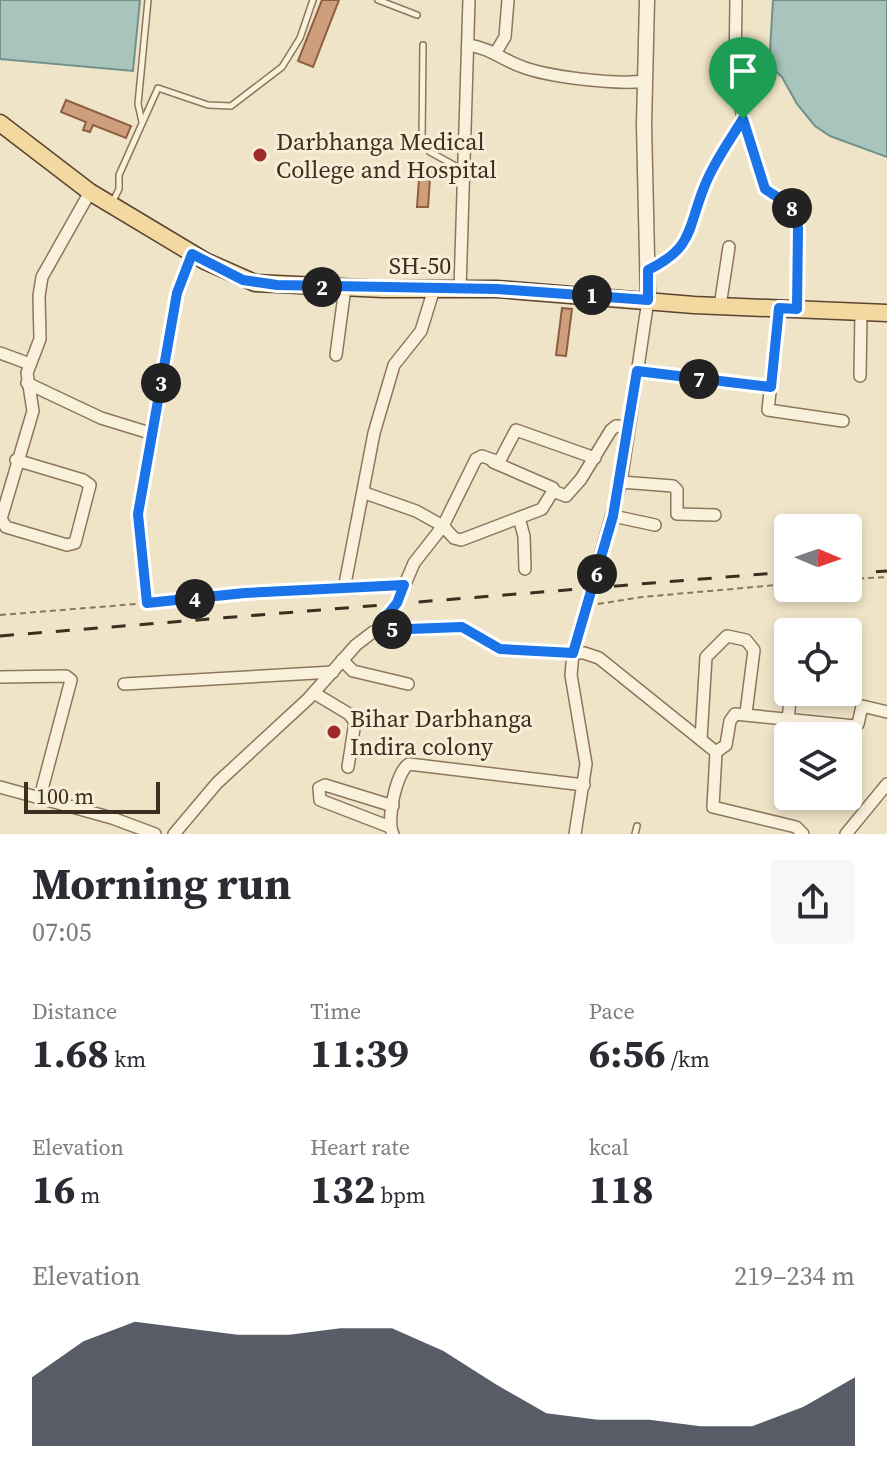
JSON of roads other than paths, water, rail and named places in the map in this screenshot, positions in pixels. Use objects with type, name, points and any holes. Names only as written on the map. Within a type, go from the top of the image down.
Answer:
[{"type":"main road","name":"SH-50","points":[[0,123],[90,192],[192,254],[255,283],[460,289],[887,313]]},
{"type":"street","points":[[460,289],[469,0]]},
{"type":"street","points":[[496,52],[505,37],[508,0]]},
{"type":"street","points":[[575,834],[584,785],[584,743],[571,675],[573,653],[621,482],[648,300],[647,0]]},
{"type":"street","points":[[736,0],[735,72],[743,119],[765,189],[782,197],[795,216],[798,228],[797,309]]},
{"type":"street","points":[[468,45],[496,52],[532,70],[618,83],[645,81]]},
{"type":"street","points":[[648,270],[670,259],[684,244],[704,186],[743,119]]},
{"type":"street","points":[[16,460],[83,480],[90,485],[75,543],[67,545],[2,524],[2,514],[16,460],[33,411],[34,402],[27,383],[30,364],[40,339],[42,277],[90,192]]},
{"type":"street","points":[[720,306],[729,247]]},
{"type":"street","points":[[147,603],[138,514],[177,293],[192,254]]},
{"type":"street","points":[[336,355],[345,288]]},
{"type":"street","points":[[404,585],[344,589],[365,493],[374,433],[394,365],[421,331],[434,289]]},
{"type":"street","points":[[779,308],[768,406],[771,412],[843,421]]},
{"type":"street","points":[[860,376],[861,312]]},
{"type":"street","points":[[0,353],[30,364]]},
{"type":"street","points":[[637,371],[771,387]]},
{"type":"street","points":[[27,383],[101,418],[153,434]]},
{"type":"street","points":[[365,493],[425,515],[461,540],[542,509],[553,491],[568,495],[616,426],[629,427]]},
{"type":"street","points":[[493,462],[502,460],[516,430],[595,458]]},
{"type":"street","points":[[382,630],[381,623],[397,603],[414,563],[443,526],[476,459],[482,456],[553,488]]},
{"type":"street","points":[[621,482],[673,486],[677,490],[677,514],[715,515]]},
{"type":"street","points":[[613,516],[655,525]]},
{"type":"street","points":[[519,518],[525,569]]},
{"type":"street","points":[[174,834],[217,783],[314,693],[365,636],[382,630],[462,627],[500,649],[591,654],[605,661],[716,752]]},
{"type":"street","points":[[701,739],[706,657],[727,636],[746,640],[754,650],[746,713]]},
{"type":"street","points":[[342,660],[353,671],[408,684]]},
{"type":"street","points":[[124,684],[333,672]]},
{"type":"street","points":[[0,677],[66,676],[71,680],[40,797]]},
{"type":"street","points":[[314,693],[349,714],[355,722],[348,767]]},
{"type":"street","points":[[788,719],[789,706]]},
{"type":"street","points":[[716,752],[726,745],[732,717],[746,713],[855,726],[859,723],[862,706],[887,712]]},
{"type":"street","points":[[716,752],[713,807],[796,827],[803,834]]},
{"type":"street","points":[[393,806],[325,785],[319,788],[317,797],[392,831],[393,806],[401,770],[409,764],[584,785]]},
{"type":"street","points":[[846,834],[887,784]]},
{"type":"street","points":[[0,787],[155,834]]},
{"type":"lane","points":[[142,123],[138,104],[148,0]]},
{"type":"lane","points":[[111,203],[119,189],[119,175],[158,88],[208,105],[231,106],[282,67],[300,38],[313,0]]},
{"type":"lane","points":[[378,0],[417,15]]},
{"type":"lane","points":[[423,45],[422,141],[430,152],[464,171]]},
{"type":"lane","points":[[635,834],[637,826]]},
{"type":"water","points":[[0,0],[140,0],[133,71],[0,59]]},
{"type":"water","points":[[773,0],[887,0],[887,157],[830,136],[815,126],[797,104],[782,77],[774,70],[770,51]]},
{"type":"railway","points":[[862,573],[887,571]]},
{"type":"railway","points":[[0,636],[774,573]]},
{"type":"place","name":"Darbhanga Medical College and Hospital","points":[[260,155]]},
{"type":"place","name":"Bihar Darbhanga Indira colony","points":[[334,732]]}]
